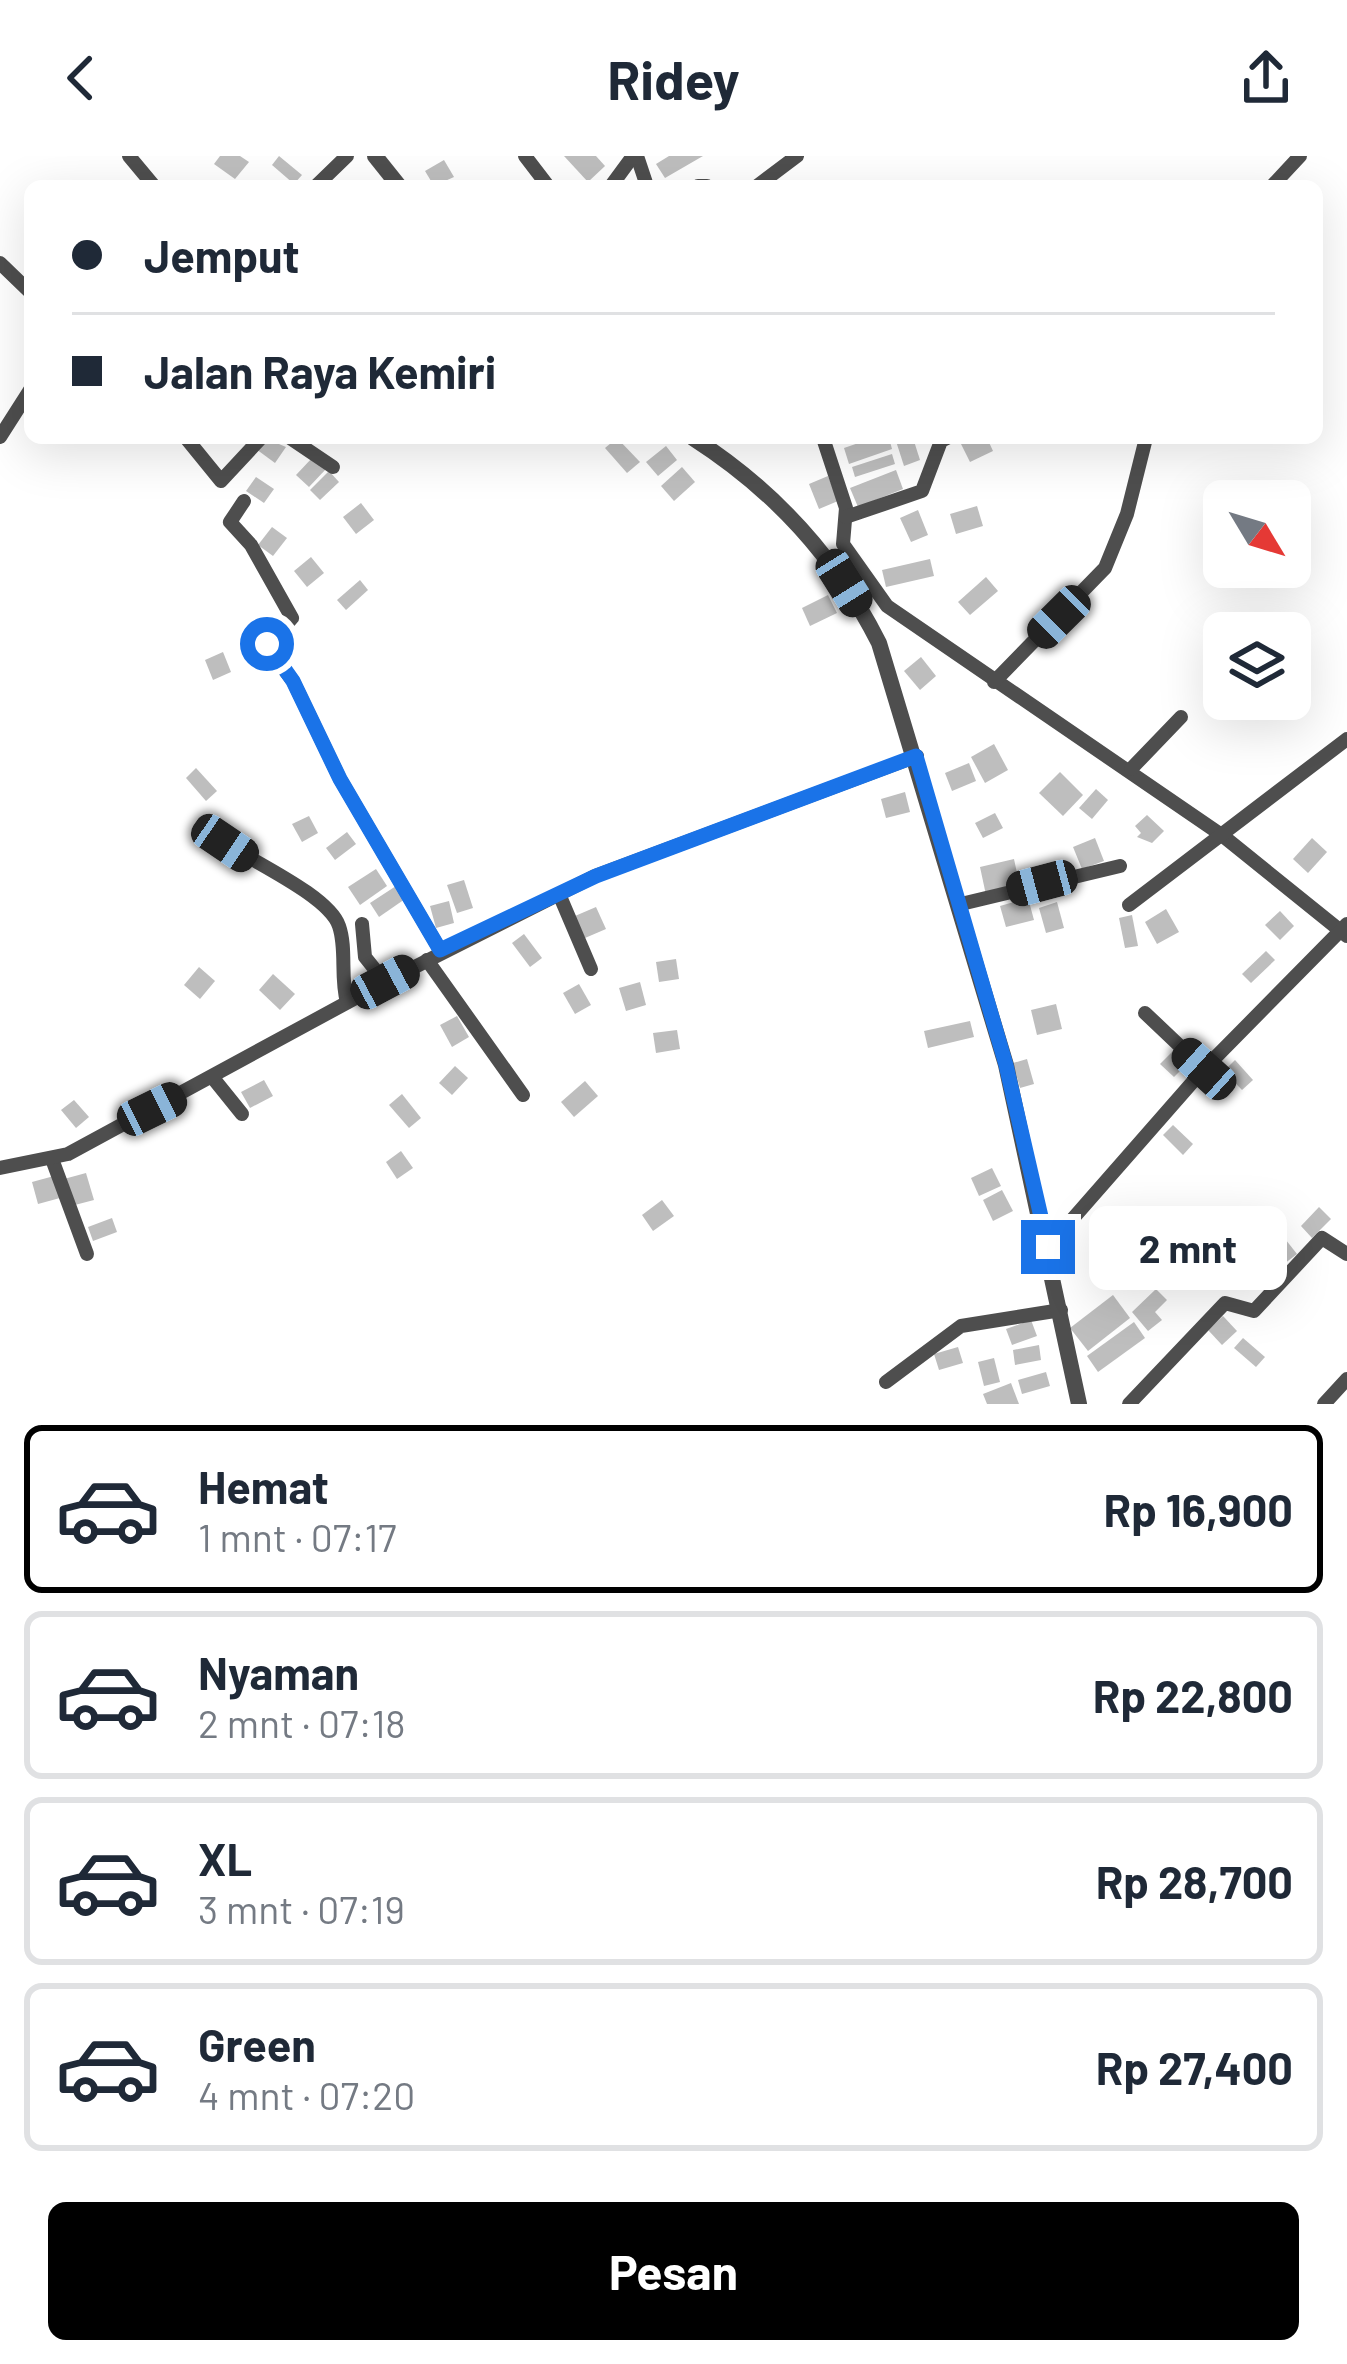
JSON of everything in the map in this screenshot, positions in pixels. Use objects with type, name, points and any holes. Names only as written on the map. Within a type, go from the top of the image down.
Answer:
[{"type":"street","points":[[129,156],[149,180]]},
{"type":"street","points":[[322,180],[347,156]]},
{"type":"street","points":[[375,156],[394,180]]},
{"type":"street","points":[[525,156],[543,180]]},
{"type":"street","points":[[616,180],[635,156]]},
{"type":"street","points":[[765,180],[797,156]]},
{"type":"street","points":[[1278,180],[1300,156]]},
{"type":"street","points":[[0,263],[24,286]]},
{"type":"street","points":[[0,437],[24,399]]},
{"type":"street","points":[[191,444],[220,481],[255,444]]},
{"type":"street","points":[[299,444],[333,467]]},
{"type":"street","points":[[701,444],[774,496],[880,613],[1131,770],[1344,931],[1204,1069],[1048,1247]]},
{"type":"street","points":[[826,444],[846,517],[843,544],[880,613],[916,756],[961,904],[1048,1247],[1079,1404]]},
{"type":"street","points":[[846,517],[922,491],[940,444]]},
{"type":"street","points":[[994,682],[1105,568],[1127,514],[1144,444]]},
{"type":"street","points":[[244,501],[230,522],[251,545],[291,615],[268,649],[293,681],[434,955],[523,1095]]},
{"type":"street","points":[[1131,770],[1181,717]]},
{"type":"street","points":[[1129,904],[1344,747]]},
{"type":"street","points":[[0,1168],[52,1160],[213,1078],[434,955],[559,895],[674,845],[916,756]]},
{"type":"street","points":[[225,843],[307,892],[333,914],[340,927],[339,971],[347,1002]]},
{"type":"street","points":[[961,904],[1120,866]]},
{"type":"street","points":[[559,895],[591,969]]},
{"type":"street","points":[[362,924],[365,957],[385,982]]},
{"type":"street","points":[[1145,1013],[1204,1069]]},
{"type":"street","points":[[213,1078],[242,1114]]},
{"type":"street","points":[[52,1160],[87,1254]]},
{"type":"street","points":[[1129,1404],[1225,1303],[1254,1311],[1317,1240],[1327,1238],[1347,1254]]},
{"type":"street","points":[[886,1382],[961,1326],[1061,1310]]},
{"type":"street","points":[[1324,1404],[1347,1379]]},
{"type":"building","points":[[220,156],[240,156],[249,162],[235,179],[214,164]]},
{"type":"building","points":[[279,156],[302,175],[289,180],[272,165]]},
{"type":"building","points":[[564,156],[596,156],[605,166],[586,180]]},
{"type":"building","points":[[669,156],[703,156],[665,178],[656,164]]},
{"type":"building","points":[[444,160],[454,177],[430,180],[425,171]]},
{"type":"building","points":[[260,444],[286,447],[275,463],[256,449]]},
{"type":"building","points":[[623,444],[640,462],[627,473],[605,448]]},
{"type":"building","points":[[891,444],[892,449],[849,464],[844,448]]},
{"type":"building","points":[[897,444],[915,444],[920,460],[904,466]]},
{"type":"building","points":[[961,444],[990,444],[993,451],[970,462]]},
{"type":"building","points":[[666,446],[677,460],[658,476],[646,462]]},
{"type":"building","points":[[892,454],[895,464],[855,477],[852,467]]},
{"type":"building","points":[[313,457],[326,469],[309,487],[296,475]]},
{"type":"building","points":[[682,467],[695,482],[674,501],[661,486]]},
{"type":"building","points":[[896,470],[903,489],[858,507],[850,488]]},
{"type":"building","points":[[329,471],[339,482],[320,500],[310,490]]},
{"type":"building","points":[[828,476],[838,501],[819,509],[809,484]]},
{"type":"building","points":[[256,477],[274,489],[264,503],[246,491]]},
{"type":"building","points":[[361,503],[374,520],[356,534],[343,517]]},
{"type":"building","points":[[977,506],[983,526],[956,534],[950,514]]},
{"type":"building","points":[[918,510],[928,535],[911,542],[900,518]]},
{"type":"building","points":[[272,527],[287,538],[273,556],[258,545]]},
{"type":"building","points":[[311,557],[324,573],[307,587],[294,571]]},
{"type":"building","points":[[930,559],[934,576],[886,587],[882,570]]},
{"type":"building","points":[[986,577],[998,591],[970,615],[958,602]]},
{"type":"building","points":[[360,580],[368,590],[346,610],[337,600]]},
{"type":"building","points":[[828,595],[837,613],[810,626],[802,608]]},
{"type":"building","points":[[223,652],[231,672],[213,680],[205,660]]},
{"type":"building","points":[[921,657],[936,676],[920,690],[904,671]]},
{"type":"building","points":[[994,744],[1008,770],[985,783],[971,757]]},
{"type":"building","points":[[969,763],[976,781],[952,791],[945,773]]},
{"type":"building","points":[[196,768],[217,791],[206,801],[186,778]]},
{"type":"building","points":[[1060,772],[1083,795],[1063,816],[1039,793]]},
{"type":"building","points":[[1096,789],[1108,800],[1092,819],[1079,808]]},
{"type":"building","points":[[905,792],[910,812],[886,818],[881,799]]},
{"type":"building","points":[[995,813],[1003,828],[983,838],[975,823]]},
{"type":"building","points":[[1147,815],[1164,831],[1152,843],[1137,837],[1141,833],[1135,826]]},
{"type":"building","points":[[309,816],[318,833],[302,842],[292,824]]},
{"type":"building","points":[[347,832],[356,844],[335,860],[326,848]]},
{"type":"building","points":[[1095,838],[1104,861],[1082,869],[1073,847]]},
{"type":"building","points":[[1312,838],[1327,852],[1308,873],[1293,859]]},
{"type":"building","points":[[1014,859],[1020,887],[986,895],[980,867]]},
{"type":"building","points":[[376,869],[387,886],[360,905],[348,887]]},
{"type":"building","points":[[464,880],[473,908],[457,913],[447,885]]},
{"type":"building","points":[[396,886],[405,899],[379,917],[370,903]]},
{"type":"building","points":[[1028,898],[1034,920],[1006,927],[1000,906]]},
{"type":"building","points":[[449,901],[454,923],[436,928],[430,906]]},
{"type":"building","points":[[1057,902],[1064,928],[1046,933],[1039,908]]},
{"type":"building","points":[[596,907],[606,929],[585,938],[575,916]]},
{"type":"building","points":[[1166,909],[1179,932],[1157,944],[1145,922]]},
{"type":"building","points":[[1280,911],[1294,926],[1280,940],[1265,925]]},
{"type":"building","points":[[1132,915],[1138,946],[1125,948],[1119,918]]},
{"type":"building","points":[[524,934],[542,958],[530,967],[512,943]]},
{"type":"building","points":[[1266,951],[1275,960],[1251,983],[1242,974]]},
{"type":"building","points":[[676,959],[679,979],[659,982],[656,962]]},
{"type":"building","points":[[199,967],[215,981],[200,999],[184,985]]},
{"type":"building","points":[[273,974],[295,994],[280,1010],[259,990]]},
{"type":"building","points":[[640,982],[646,1005],[626,1011],[619,988]]},
{"type":"building","points":[[579,984],[591,1005],[575,1014],[563,993]]},
{"type":"building","points":[[1056,1004],[1062,1029],[1037,1035],[1031,1010]]},
{"type":"building","points":[[457,1016],[469,1037],[452,1047],[440,1025]]},
{"type":"building","points":[[970,1021],[974,1037],[928,1048],[924,1031]]},
{"type":"building","points":[[677,1030],[680,1049],[656,1053],[653,1033]]},
{"type":"building","points":[[1175,1049],[1189,1062],[1174,1077],[1160,1064]]},
{"type":"building","points":[[1027,1059],[1034,1084],[1020,1088],[1013,1063]]},
{"type":"building","points":[[1235,1060],[1253,1080],[1242,1090],[1224,1071]]},
{"type":"building","points":[[455,1066],[468,1078],[452,1095],[439,1083]]},
{"type":"building","points":[[264,1080],[273,1096],[250,1108],[241,1092]]},
{"type":"building","points":[[585,1081],[598,1096],[574,1117],[561,1102]]},
{"type":"building","points":[[402,1094],[421,1118],[409,1128],[389,1105]]},
{"type":"building","points":[[74,1100],[89,1117],[76,1128],[61,1110]]},
{"type":"building","points":[[1173,1125],[1193,1144],[1183,1155],[1163,1135]]},
{"type":"building","points":[[401,1151],[413,1168],[397,1179],[386,1162]]},
{"type":"building","points":[[992,1168],[1001,1186],[979,1196],[971,1178]]},
{"type":"building","points":[[86,1173],[94,1200],[71,1206],[64,1179]]},
{"type":"building","points":[[54,1176],[60,1198],[38,1204],[32,1182]]},
{"type":"building","points":[[1002,1190],[1013,1211],[993,1221],[983,1200]]},
{"type":"building","points":[[662,1200],[674,1216],[653,1231],[642,1215]]},
{"type":"building","points":[[1319,1207],[1331,1219],[1312,1238],[1301,1226]]},
{"type":"building","points":[[112,1218],[117,1232],[93,1241],[88,1227]]},
{"type":"building","points":[[1282,1235],[1297,1254],[1284,1264],[1269,1245]]},
{"type":"building","points":[[1156,1289],[1167,1300],[1155,1312],[1162,1320],[1148,1331],[1132,1312]]},
{"type":"building","points":[[1113,1295],[1130,1318],[1088,1351],[1070,1328]]},
{"type":"building","points":[[1223,1316],[1237,1331],[1222,1345],[1208,1330]]},
{"type":"building","points":[[1031,1320],[1037,1336],[1012,1345],[1006,1329]]},
{"type":"building","points":[[1134,1322],[1145,1338],[1098,1372],[1087,1356]]},
{"type":"building","points":[[1243,1338],[1265,1357],[1256,1367],[1234,1348]]},
{"type":"building","points":[[1039,1345],[1041,1360],[1015,1365],[1013,1350]]},
{"type":"building","points":[[958,1347],[963,1363],[939,1370],[934,1354]]},
{"type":"building","points":[[994,1358],[1000,1382],[984,1386],[978,1362]]},
{"type":"building","points":[[1046,1372],[1050,1386],[1022,1394],[1018,1380]]},
{"type":"building","points":[[1011,1383],[1019,1404],[987,1404],[983,1394]]},
{"type":"route","points":[[267,644],[293,681],[340,779],[440,950],[596,876],[916,756],[1006,1065],[1048,1247]]}]
